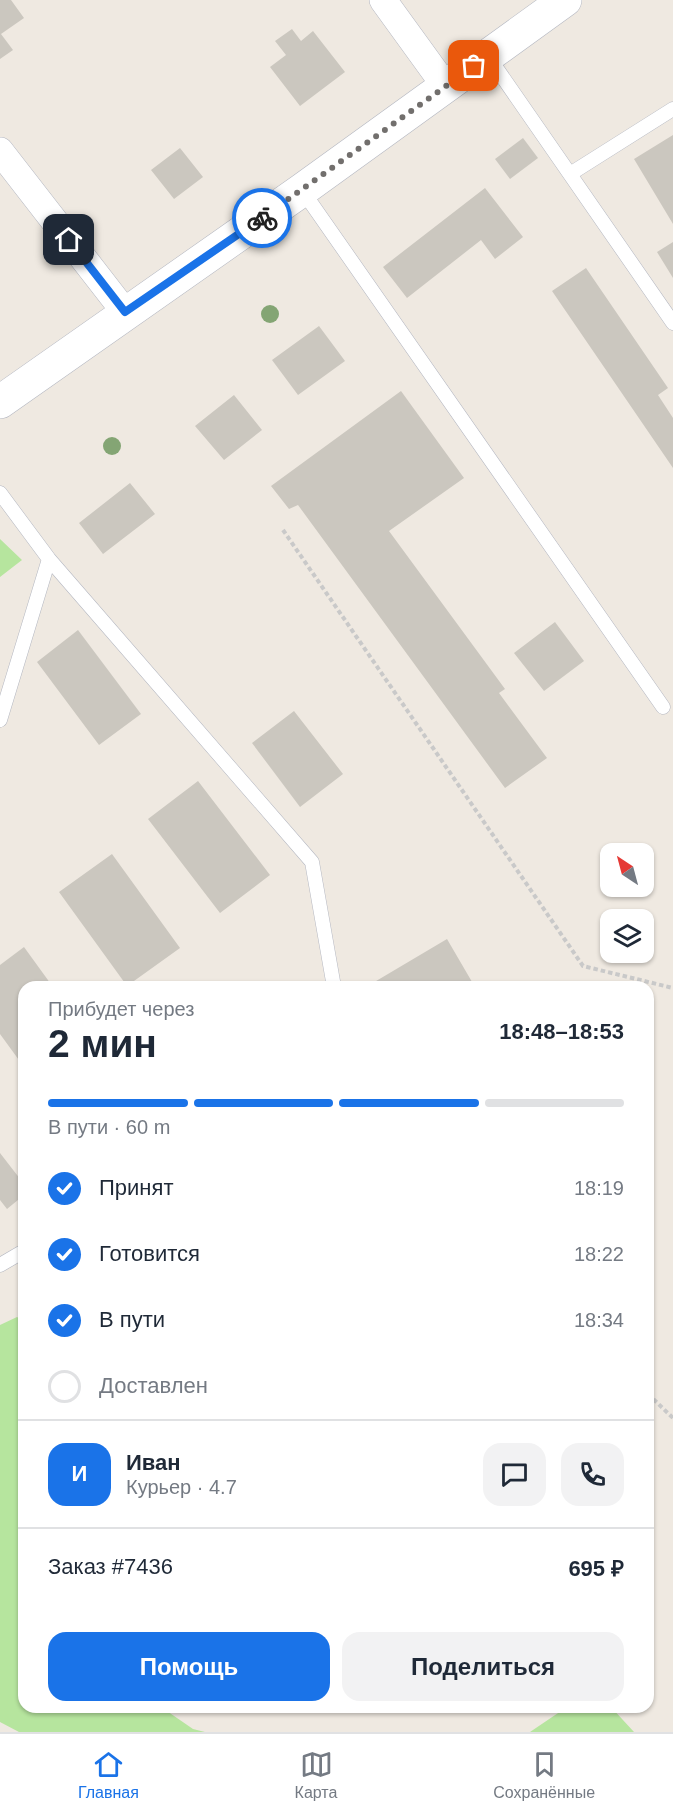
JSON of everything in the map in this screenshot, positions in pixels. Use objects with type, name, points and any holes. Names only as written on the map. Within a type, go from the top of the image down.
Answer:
[{"type":"main road","points":[[0,402],[125,312],[302,190],[565,0]]},
{"type":"street","points":[[383,0],[446,87]]},
{"type":"street","points":[[0,150],[125,312]]},
{"type":"lane","points":[[489,56],[673,323]]},
{"type":"lane","points":[[570,174],[673,109]]},
{"type":"lane","points":[[302,190],[663,707]]},
{"type":"lane","points":[[0,493],[49,559],[312,862],[333,981]]},
{"type":"lane","points":[[0,720],[49,559]]},
{"type":"lane","points":[[0,1265],[18,1254]]},
{"type":"path","points":[[283,530],[583,966],[644,981]]},
{"type":"path","points":[[654,983],[673,988]]},
{"type":"path","points":[[654,1400],[673,1418]]},
{"type":"green space","points":[[0,539],[22,560],[0,577]]},
{"type":"green space","points":[[18,1318],[18,1713],[170,1713],[193,1729],[205,1732],[19,1732],[0,1722],[0,1325]]},
{"type":"green space","points":[[558,1713],[617,1713],[634,1732],[530,1732]]},
{"type":"building","points":[[0,0],[11,0],[24,18],[1,34],[13,50],[0,59]]},
{"type":"building","points":[[292,29],[301,41],[313,31],[345,72],[300,106],[270,67],[286,55],[275,41]]},
{"type":"building","points":[[673,135],[673,224],[634,159]]},
{"type":"building","points":[[523,138],[538,158],[510,179],[495,159]]},
{"type":"building","points":[[180,148],[203,177],[174,199],[151,170]]},
{"type":"building","points":[[485,188],[523,237],[495,259],[481,240],[407,298],[383,267]]},
{"type":"building","points":[[673,242],[673,278],[657,252]]},
{"type":"building","points":[[586,268],[668,388],[658,395],[673,418],[673,468],[552,291]]},
{"type":"building","points":[[319,326],[345,361],[298,395],[272,360]]},
{"type":"building","points":[[401,391],[464,478],[389,531],[505,689],[499,693],[547,758],[505,788],[298,505],[289,509],[271,486]]},
{"type":"building","points":[[234,395],[262,430],[224,460],[195,426]]},
{"type":"building","points":[[130,483],[155,514],[103,554],[79,523]]},
{"type":"building","points":[[555,622],[584,661],[544,691],[514,653]]},
{"type":"building","points":[[78,630],[141,714],[99,745],[37,662]]},
{"type":"building","points":[[294,711],[343,774],[300,807],[252,743]]},
{"type":"building","points":[[198,781],[270,875],[220,913],[148,819]]},
{"type":"building","points":[[112,854],[180,948],[134,981],[123,981],[59,892]]},
{"type":"building","points":[[447,939],[472,981],[376,981]]},
{"type":"building","points":[[24,947],[49,981],[18,981],[18,1059],[0,1034],[0,965]]},
{"type":"building","points":[[0,1153],[18,1176],[18,1200],[7,1209],[0,1200]]},
{"type":"way so far","points":[[262,218],[474,66]]},
{"type":"route","points":[[69,240],[125,312],[262,218]]}]
